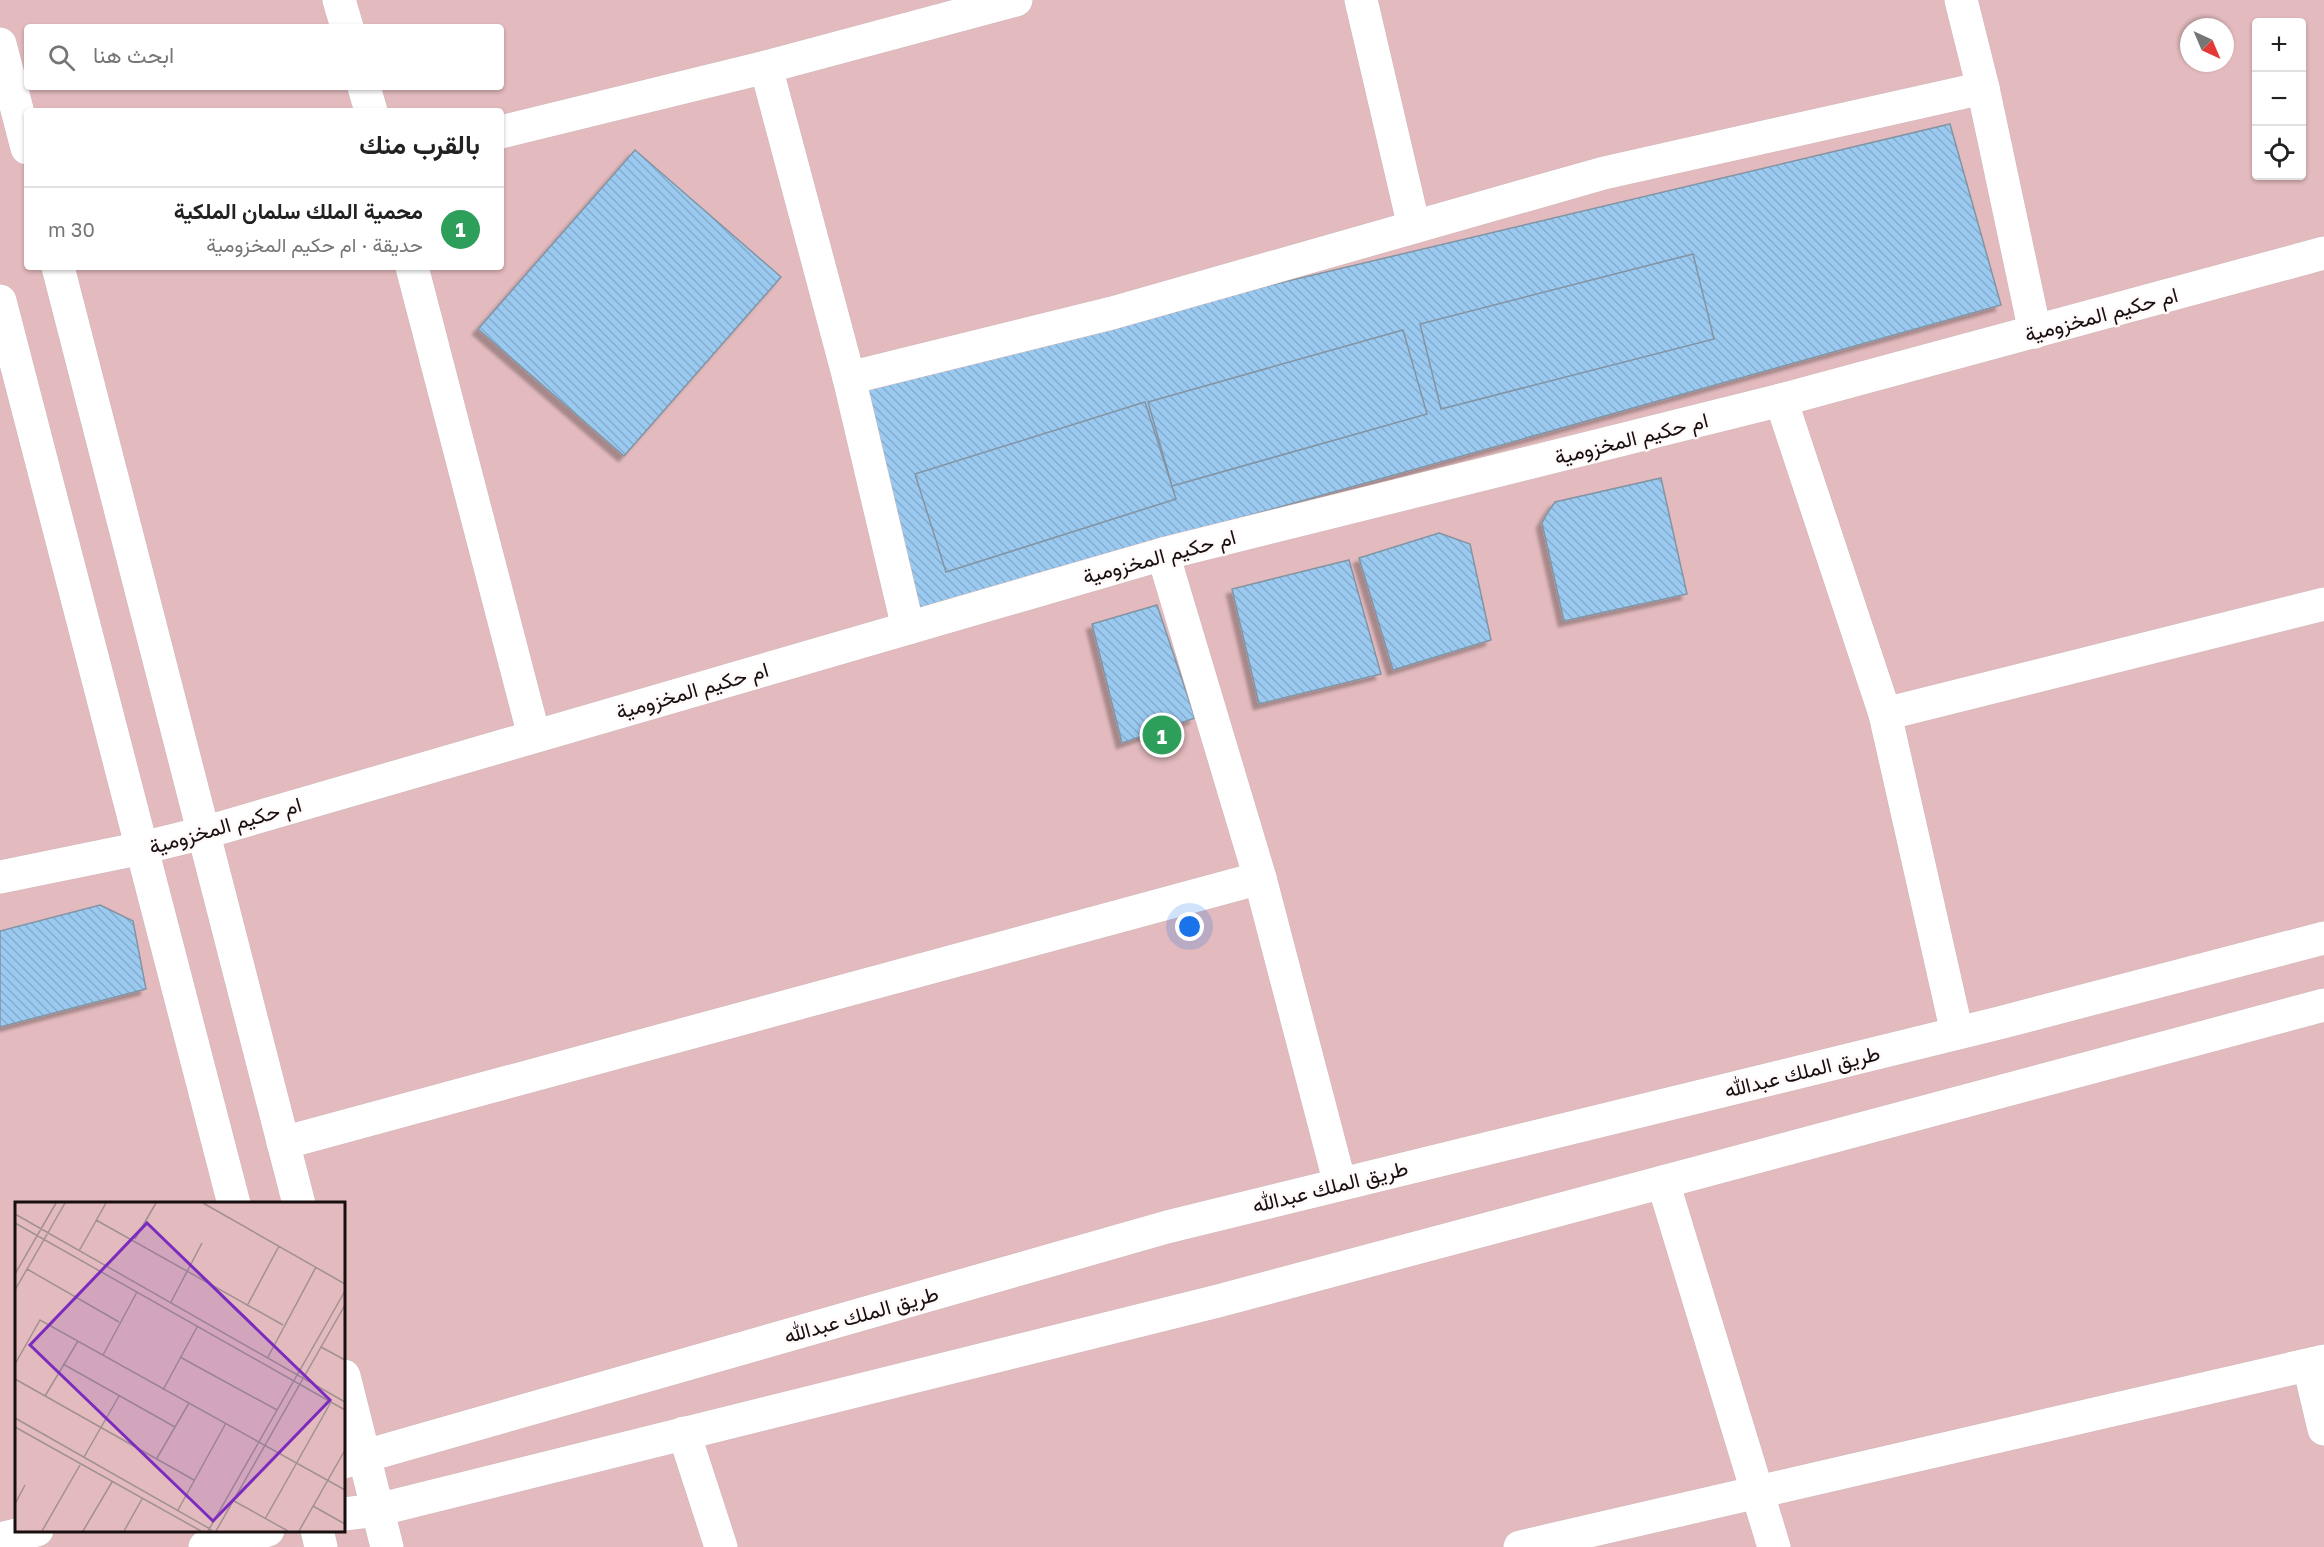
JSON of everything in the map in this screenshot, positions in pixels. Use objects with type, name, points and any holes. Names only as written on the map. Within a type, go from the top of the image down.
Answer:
[{"type":"street","points":[[339,0],[346,24]]},
{"type":"street","points":[[504,131],[766,67],[1016,0]]},
{"type":"street","points":[[1361,0],[1414,227]]},
{"type":"street","points":[[1961,0],[1983,88],[2035,332]]},
{"type":"street","points":[[0,44],[24,136]]},
{"type":"street","points":[[766,67],[849,378],[908,628]]},
{"type":"street","points":[[849,378],[1112,313],[1604,173],[1983,88]]},
{"type":"street","points":[[365,90],[370,108]]},
{"type":"street","name":"ام حكيم المخزومية","points":[[0,877],[203,833],[1163,554],[1780,400],[2324,254]]},
{"type":"street","points":[[59,270],[299,1202]]},
{"type":"street","points":[[413,270],[534,736]]},
{"type":"street","points":[[0,301],[234,1202]]},
{"type":"street","points":[[1780,400],[1885,714],[1957,1033]]},
{"type":"street","points":[[1163,554],[1260,878],[1340,1184]]},
{"type":"street","points":[[1885,714],[2324,604]]},
{"type":"street","points":[[283,1143],[1260,878]]},
{"type":"street","name":"طريق الملك عبدالله","points":[[354,1459],[1167,1227],[1957,1033],[2324,938]]},
{"type":"street","points":[[345,1514],[377,1510],[1218,1301],[2324,1005]]},
{"type":"street","points":[[1663,1182],[1774,1547]]},
{"type":"street","points":[[1520,1547],[2316,1364],[2324,1429]]},
{"type":"street","points":[[345,1384],[354,1459],[377,1510],[387,1547]]},
{"type":"street","points":[[684,1433],[721,1547]]},
{"type":"street","points":[[0,1539],[29,1532]]},
{"type":"street","points":[[205,1547],[261,1532]]},
{"type":"street","points":[[317,1532],[321,1547]]},
{"type":"shaded area","points":[[0,0],[2324,0],[2324,1547],[0,1547]]},
{"type":"building","points":[[1950,124],[2001,305],[912,610],[858,383]]},
{"type":"building","points":[[635,150],[781,277],[624,456],[478,329]]},
{"type":"building","points":[[1693,254],[1714,339],[1441,409],[1420,324]]},
{"type":"building","points":[[1403,330],[1427,414],[1172,486],[1148,402]]},
{"type":"building","points":[[1145,402],[1176,499],[946,572],[915,474]]},
{"type":"building","points":[[1661,478],[1687,594],[1564,621],[1542,523],[1548,512],[1555,502]]},
{"type":"building","points":[[1439,533],[1470,544],[1491,640],[1393,670],[1359,558]]},
{"type":"building","points":[[1349,560],[1381,674],[1259,704],[1232,589]]},
{"type":"building","points":[[1157,605],[1195,718],[1122,743],[1092,624]]},
{"type":"building","points":[[100,905],[133,921],[146,989],[0,1027],[0,931]]},
{"type":"place","name":"محمية الملك سلمان الملكية","points":[[1162,735]]}]
